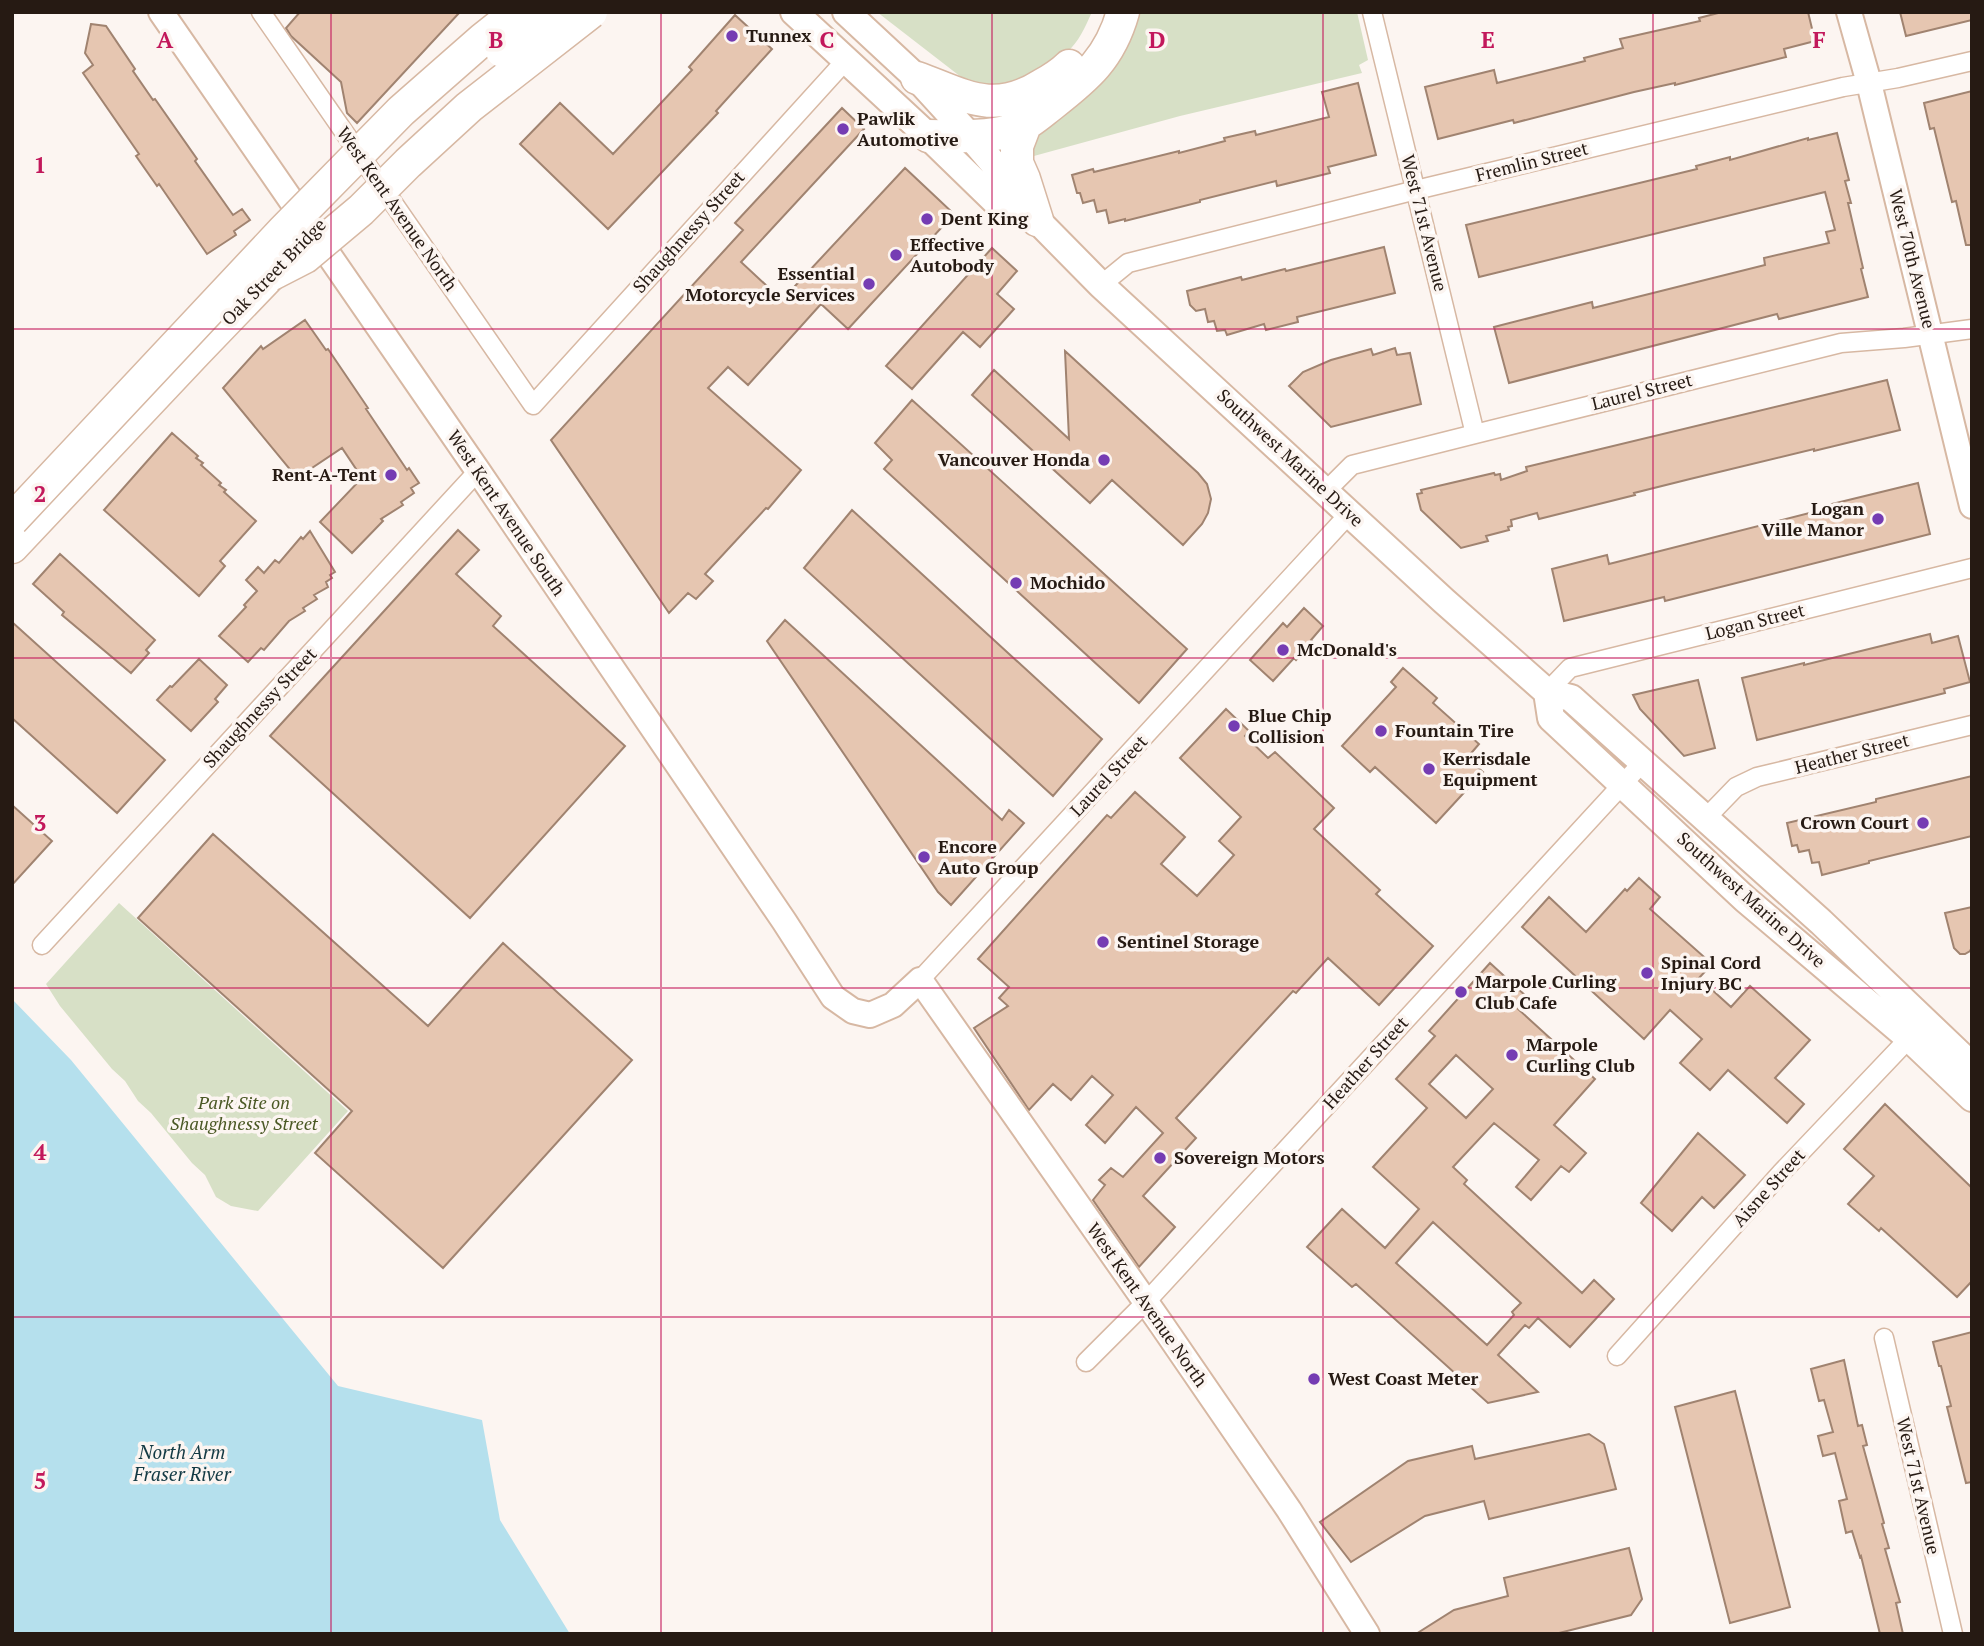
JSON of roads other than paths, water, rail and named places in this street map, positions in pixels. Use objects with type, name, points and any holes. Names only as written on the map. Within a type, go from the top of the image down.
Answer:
[{"type":"highway","name":"Oak Street Bridge","points":[[12,520],[284,230],[401,111],[517,12]]},
{"type":"highway","name":"Oak Street Bridge","points":[[12,547],[195,353],[415,127],[551,12]]},
{"type":"highway","points":[[270,275],[306,257],[361,210],[469,107],[591,12]]},
{"type":"highway","points":[[917,78],[977,100],[997,102],[1021,96],[1065,70],[1090,39],[1102,12]]},
{"type":"highway","points":[[928,136],[1007,132],[1025,125],[1092,72],[1110,45],[1123,12]]},
{"type":"highway","points":[[1025,125],[1017,146],[1017,163],[1037,220]]},
{"type":"main road","name":"Southwest Marine Drive","points":[[794,12],[998,204],[1037,220]]},
{"type":"main road","name":"Southwest Marine Drive","points":[[846,12],[917,78],[1012,184],[1037,220],[1101,285],[1547,692],[1571,698],[1821,922],[1972,1098]]},
{"type":"main road","name":"Southwest Marine Drive","points":[[1547,692],[1551,718],[1745,899],[1917,1031],[1972,1066]]},
{"type":"street","name":"West Kent Avenue South","points":[[161,12],[478,471],[834,997],[853,1011]]},
{"type":"street","name":"West Kent Avenue North","points":[[261,12],[533,405]]},
{"type":"street","name":"West 71st Avenue","points":[[1372,12],[1475,434]]},
{"type":"street","name":"West 70th Avenue","points":[[1849,12],[1869,83],[1972,506]]},
{"type":"street","name":"Shaughnessy Street","points":[[533,405],[846,60]]},
{"type":"street","name":"Fremlin Street","points":[[1101,285],[1128,263],[1843,87],[1972,61]]},
{"type":"street","name":"Laurel Street","points":[[1325,491],[1352,465],[1475,434],[1841,343],[1972,329]]},
{"type":"street","name":"Shaughnessy Street","points":[[42,944],[478,471]]},
{"type":"street","name":"Laurel Street","points":[[853,1011],[870,1015],[883,1010],[902,998],[920,980],[1350,513]]},
{"type":"street","name":"Logan Street","points":[[1547,692],[1570,668],[1972,568]]},
{"type":"street","name":"Heather Street","points":[[1706,818],[1736,787],[1757,778],[1972,726]]},
{"type":"street","name":"Heather Street","points":[[1086,1363],[1146,1302],[1643,762]]},
{"type":"street","name":"West Kent Avenue North","points":[[920,980],[1289,1510],[1367,1634]]},
{"type":"street","name":"Aisne Street","points":[[1617,1356],[1781,1173],[1917,1031]]},
{"type":"street","name":"West 71st Avenue","points":[[1884,1338],[1953,1634]]},
{"type":"water","name":"North Arm Fraser River","points":[[12,999],[71,1060],[338,1386],[482,1420],[500,1520],[570,1634],[12,1634]]},
{"type":"place","name":"Tunnex","points":[[732,36]]},
{"type":"place","name":"Pawlik Automotive","points":[[843,129]]},
{"type":"place","name":"Dent King","points":[[927,219]]},
{"type":"place","name":"Effective Autobody","points":[[896,255]]},
{"type":"place","name":"Essential Motorcycle Services","points":[[869,284]]},
{"type":"place","name":"Vancouver Honda","points":[[1104,460]]},
{"type":"place","name":"Rent-A-Tent","points":[[391,475]]},
{"type":"place","name":"Logan Ville Manor","points":[[1878,519]]},
{"type":"place","name":"Mochido","points":[[1016,583]]},
{"type":"place","name":"McDonald's","points":[[1283,650]]},
{"type":"place","name":"Blue Chip Collision","points":[[1234,726]]},
{"type":"place","name":"Fountain Tire","points":[[1381,731]]},
{"type":"place","name":"Kerrisdale Equipment","points":[[1429,769]]},
{"type":"place","name":"Crown Court","points":[[1923,823]]},
{"type":"place","name":"Encore Auto Group","points":[[924,857]]},
{"type":"place","name":"Sentinel Storage","points":[[1103,942]]},
{"type":"place","name":"Spinal Cord Injury BC","points":[[1647,973]]},
{"type":"place","name":"Marpole Curling Club Cafe","points":[[1461,992]]},
{"type":"place","name":"Marpole Curling Club","points":[[1512,1055]]},
{"type":"place","name":"Sovereign Motors","points":[[1160,1158]]},
{"type":"place","name":"West Coast Meter","points":[[1314,1379]]},
{"type":"park label","name":"Park Site on Shaughnessy Street","points":[[244,1113]]}]
